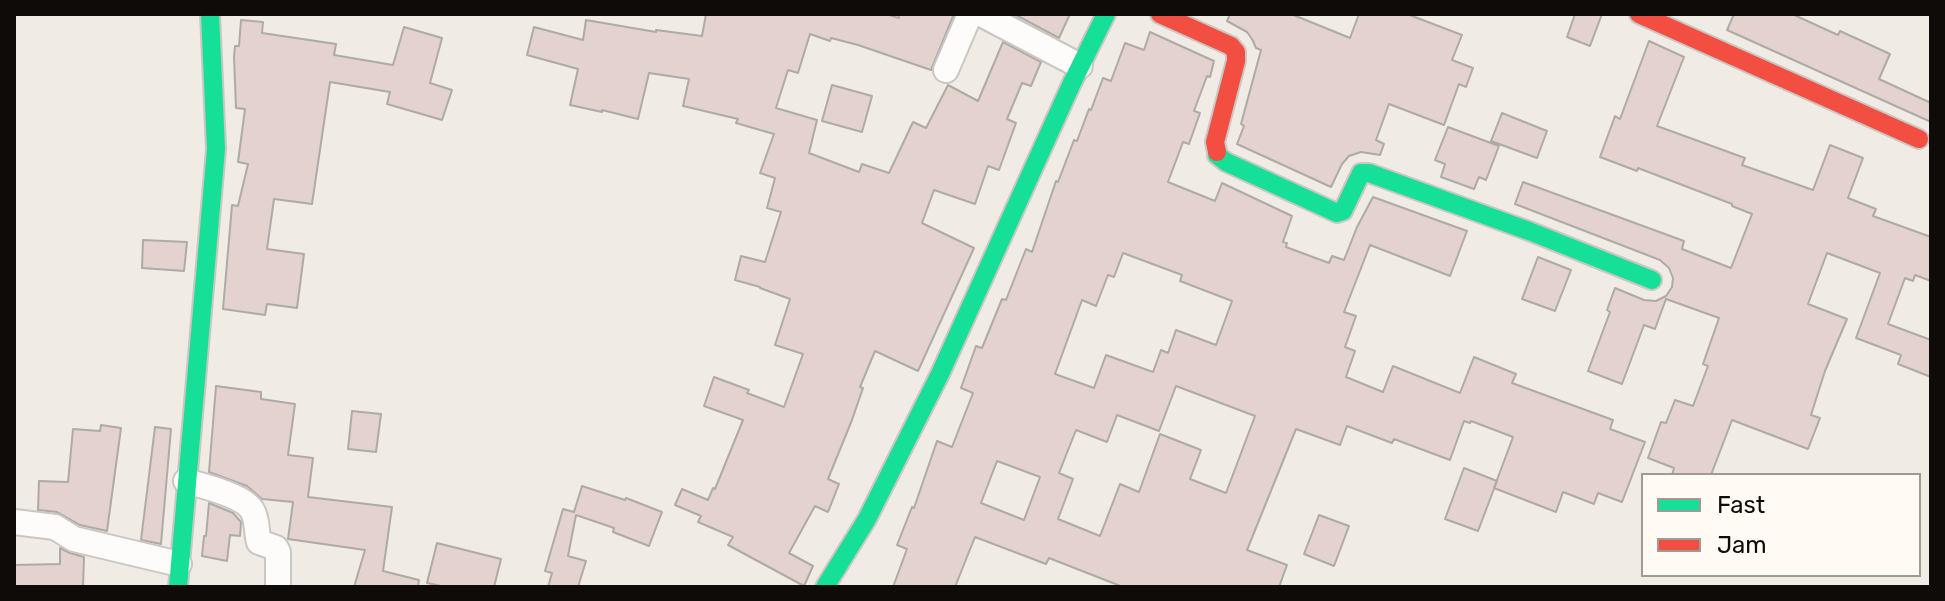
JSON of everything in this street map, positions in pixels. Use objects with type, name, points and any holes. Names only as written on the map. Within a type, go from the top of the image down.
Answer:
[{"type":"street","points":[[14,522],[55,527],[67,537],[178,576],[216,149],[210,14]]},
{"type":"street","points":[[946,70],[970,14]]},
{"type":"street","points":[[981,14],[1080,66]]},
{"type":"street","points":[[825,587],[867,519],[940,374],[1106,14]]},
{"type":"street","points":[[1160,14],[1231,46],[1236,52],[1215,142],[1217,155],[1226,162],[1337,213],[1341,213],[1361,173],[1369,173],[1652,280]]},
{"type":"street","points":[[1639,14],[1919,139]]},
{"type":"street","points":[[186,481],[224,492],[250,507],[259,542],[276,548],[278,552],[278,587]]},
{"type":"building","points":[[706,14],[886,14],[899,18],[899,14],[954,14],[931,70],[858,45],[810,34],[798,73],[788,70],[776,108],[817,120],[809,153],[859,172],[862,164],[889,173],[913,122],[926,128],[948,85],[978,101],[1003,42],[1041,62],[1031,86],[1022,83],[1007,119],[1016,123],[999,170],[988,166],[975,204],[934,190],[922,223],[974,248],[918,371],[875,351],[828,479],[839,484],[828,512],[815,506],[789,553],[813,566],[804,586],[728,545],[733,537],[698,522],[701,516],[675,505],[682,489],[708,500],[743,420],[704,406],[714,377],[784,407],[803,354],[775,345],[790,299],[735,280],[741,256],[765,262],[781,212],[767,208],[775,178],[760,173],[774,134],[736,123],[738,119],[683,106],[689,79],[649,73],[638,119],[570,105],[578,69],[527,55],[534,27],[583,40],[586,20],[702,36]]},
{"type":"building","points":[[1014,14],[1070,14],[1059,38]]},
{"type":"building","points":[[1230,14],[1291,14],[1350,38],[1359,14],[1407,14],[1462,35],[1452,60],[1473,68],[1466,87],[1459,84],[1444,125],[1389,104],[1376,140],[1384,144],[1380,155],[1361,152],[1349,156],[1331,187],[1237,144],[1261,50],[1256,48],[1247,32],[1227,21]]},
{"type":"building","points":[[1575,14],[1602,14],[1590,46],[1567,37]]},
{"type":"building","points":[[1734,14],[1792,14],[1890,54],[1879,79],[1931,103],[1931,122],[1727,30]]},
{"type":"building","points":[[241,20],[263,22],[262,33],[336,44],[334,55],[393,65],[404,27],[442,38],[430,83],[452,90],[442,120],[387,104],[390,92],[330,82],[312,204],[274,199],[267,249],[304,254],[297,308],[267,304],[265,315],[223,309],[232,205],[238,206],[248,164],[238,162],[245,109],[236,108],[234,57],[235,46],[239,46]]},
{"type":"building","points":[[1150,32],[1214,61],[1194,111],[1200,113],[1189,144],[1183,142],[1168,182],[1215,201],[1222,183],[1292,216],[1283,242],[1287,243],[1286,247],[1329,263],[1332,256],[1344,260],[1373,197],[1467,231],[1450,276],[1370,245],[1344,312],[1356,316],[1345,347],[1355,351],[1346,377],[1383,392],[1393,366],[1460,393],[1474,357],[1516,374],[1512,383],[1613,420],[1610,429],[1645,442],[1622,502],[1598,493],[1594,504],[1563,492],[1556,512],[1494,488],[1513,437],[1471,421],[1464,421],[1450,460],[1347,426],[1340,445],[1296,429],[1247,550],[1287,565],[1279,587],[1123,587],[1049,558],[1046,564],[975,537],[955,587],[893,587],[907,549],[897,545],[914,508],[937,441],[952,447],[973,393],[961,388],[976,346],[982,348],[1002,299],[1006,300],[1026,249],[1032,252],[1056,181],[1074,140],[1077,141],[1103,78],[1111,81],[1125,43],[1144,50]],"holes":[[[1123,253],[1182,275],[1180,281],[1232,301],[1216,345],[1176,330],[1168,353],[1161,350],[1153,372],[1106,355],[1094,388],[1055,374],[1082,300],[1096,306],[1108,275],[1114,277]],[[1176,386],[1255,416],[1226,493],[1190,479],[1201,450],[1160,434],[1139,492],[1120,484],[1100,536],[1058,519],[1073,479],[1059,473],[1076,430],[1107,442],[1117,415],[1159,431]],[[997,461],[1040,477],[1024,520],[981,503]]]},
{"type":"building","points":[[1649,41],[1684,57],[1657,126],[1745,158],[1742,165],[1813,190],[1830,145],[1863,158],[1848,198],[1876,209],[1873,216],[1931,237],[1931,281],[1915,275],[1913,281],[1905,278],[1888,324],[1931,340],[1931,377],[1898,364],[1901,355],[1856,338],[1880,273],[1827,253],[1808,304],[1847,319],[1811,415],[1820,418],[1808,449],[1732,420],[1712,473],[1673,473],[1674,468],[1648,458],[1661,422],[1666,423],[1675,400],[1693,406],[1708,366],[1703,364],[1719,318],[1666,299],[1655,329],[1644,325],[1622,384],[1588,371],[1610,312],[1607,310],[1615,288],[1644,300],[1656,301],[1666,296],[1673,278],[1669,268],[1660,260],[1515,204],[1523,182],[1684,241],[1682,249],[1731,268],[1752,214],[1638,168],[1637,171],[1600,157],[1615,116],[1620,119]]},
{"type":"building","points":[[832,85],[872,96],[862,132],[822,121]]},
{"type":"building","points":[[1502,113],[1547,131],[1537,158],[1491,141]]},
{"type":"building","points":[[1448,127],[1499,146],[1486,180],[1479,177],[1474,189],[1441,177],[1445,164],[1435,160]]},
{"type":"building","points":[[143,240],[187,242],[184,271],[142,268]]},
{"type":"building","points":[[1538,257],[1571,270],[1555,311],[1522,299]]},
{"type":"building","points":[[216,386],[261,392],[261,399],[295,404],[288,455],[313,458],[308,497],[392,507],[383,571],[419,580],[418,587],[354,587],[365,550],[288,539],[293,502],[262,499],[247,486],[209,472]]},
{"type":"building","points":[[352,411],[381,414],[376,452],[348,449]]},
{"type":"building","points":[[101,425],[121,428],[107,531],[80,525],[57,512],[38,510],[39,481],[68,482],[73,429],[100,431]]},
{"type":"building","points":[[155,427],[171,429],[161,544],[141,540]]},
{"type":"building","points":[[1464,468],[1497,481],[1478,531],[1445,519]]},
{"type":"building","points":[[582,486],[662,512],[649,546],[613,532],[614,528],[576,515],[568,556],[586,561],[578,587],[548,587],[552,573],[545,571],[563,509],[574,512]]},
{"type":"building","points":[[209,503],[233,513],[241,522],[240,536],[230,535],[227,561],[202,556]]},
{"type":"building","points":[[1319,515],[1349,526],[1334,566],[1304,554]]},
{"type":"building","points":[[437,543],[501,559],[494,587],[446,587],[427,583]]},
{"type":"building","points":[[60,548],[84,557],[83,587],[14,586],[14,565],[60,564]]},
{"type":"traffic: fast","points":[[178,587],[216,149],[210,14]]},
{"type":"traffic: fast","points":[[825,587],[867,519],[940,374],[1106,14]]},
{"type":"traffic: fast","points":[[1217,152],[1226,162],[1337,213],[1343,211],[1361,173],[1369,173],[1652,280]]},
{"type":"traffic: jam","points":[[1160,14],[1231,46],[1236,52],[1215,142],[1217,152]]},
{"type":"traffic: jam","points":[[1639,14],[1919,139]]}]
